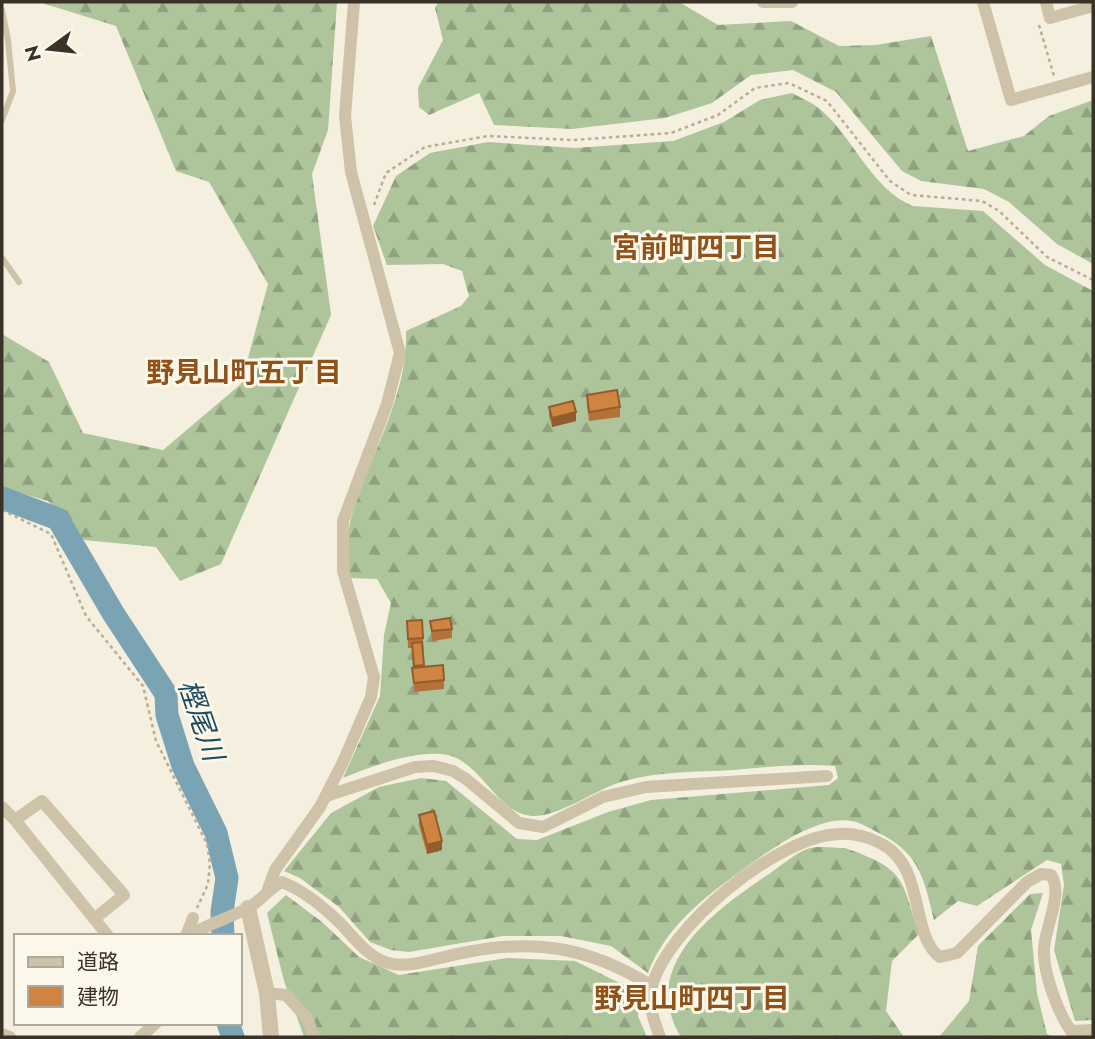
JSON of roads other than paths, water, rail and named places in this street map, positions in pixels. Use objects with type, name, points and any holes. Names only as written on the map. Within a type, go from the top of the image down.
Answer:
[{"type":"street","points":[[268,889],[275,870],[302,836],[326,796],[371,697],[374,677],[343,571],[343,521],[387,404],[400,353],[351,172],[345,116],[354,2]]},
{"type":"street","points":[[763,2],[792,2]]},
{"type":"street","points":[[983,2],[1011,100],[1093,77]]},
{"type":"street","points":[[1046,2],[1050,18],[1093,6]]},
{"type":"street","points":[[326,796],[415,767],[434,766],[453,771],[466,779],[519,822],[543,827],[603,797],[646,787],[827,776]]},
{"type":"street","points":[[15,820],[42,801],[124,895],[94,919]]},
{"type":"street","points":[[2,807],[106,934]]},
{"type":"street","points":[[660,1037],[651,1012],[652,986],[659,965],[670,949],[723,895],[790,848],[818,838],[853,835],[882,844],[900,859],[911,882],[930,949],[940,957],[957,953],[1027,882],[1041,874],[1051,876],[1055,885],[1043,952],[1054,996],[1071,1031],[1093,1030]]},
{"type":"street","points":[[191,934],[248,908],[268,889],[282,882],[301,890],[322,906],[361,946],[384,962],[399,965],[483,949],[561,949],[580,951],[603,959],[652,986]]},
{"type":"street","points":[[248,908],[267,993],[271,1037]]},
{"type":"street","points":[[188,934],[193,918]]},
{"type":"street","points":[[267,993],[286,995],[307,1017],[314,1037]]},
{"type":"street","points":[[140,1037],[154,1025]]},
{"type":"street","points":[[2,1034],[10,1037]]},
{"type":"lane","points":[[2,9],[13,91],[2,120]]},
{"type":"lane","points":[[2,258],[19,282]]},
{"type":"waterway","name":"樫尾川","points":[[2,498],[58,519],[113,613],[166,694],[167,715],[183,766],[216,833],[227,878],[222,912],[223,934]]},
{"type":"waterway","name":"樫尾川","points":[[229,1025],[233,1037]]},
{"type":"district","name":"宮前町四丁目","points":[[696,247]]},
{"type":"district","name":"野見山町五丁目","points":[[244,372]]},
{"type":"district","name":"野見山町四丁目","points":[[692,998]]}]
